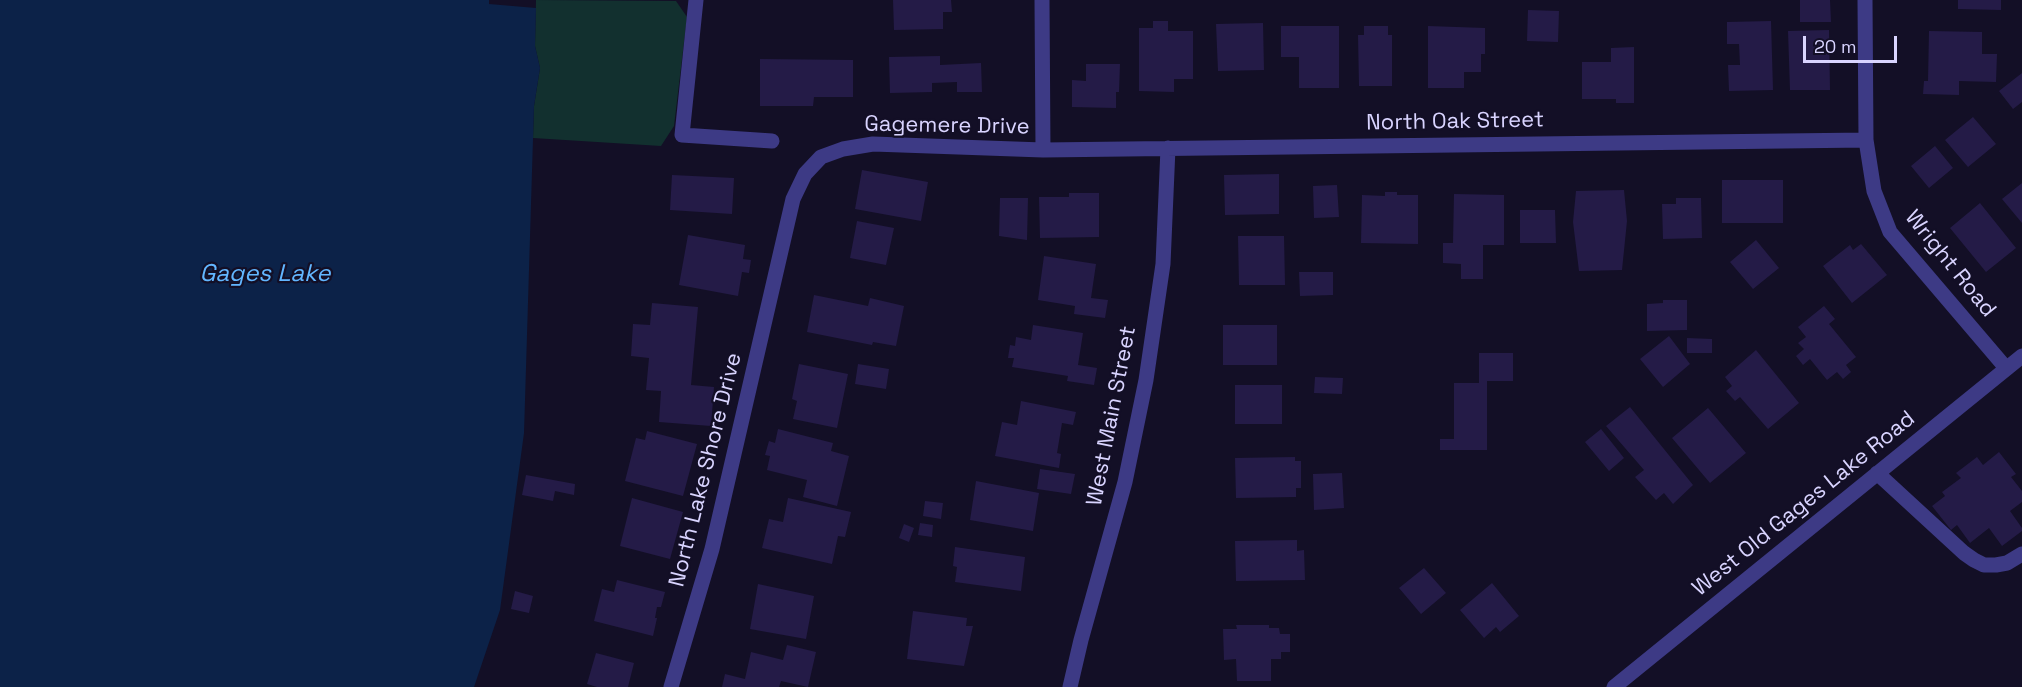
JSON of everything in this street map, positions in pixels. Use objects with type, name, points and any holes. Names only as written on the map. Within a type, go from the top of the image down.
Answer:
[{"type":"street","points":[[1042,0],[1043,150]]},
{"type":"street","name":"Wright Road","points":[[1865,0],[1866,140],[1874,191],[1890,232],[2006,369]]},
{"type":"street","points":[[696,4],[682,135],[772,141]]},
{"type":"street","name":"North Oak Street","points":[[1043,150],[1866,140]]},
{"type":"street","name":"Gagemere Drive","points":[[763,329],[793,199],[805,174],[821,157],[843,149],[873,144],[1043,150]]},
{"type":"street","name":"West Main Street","points":[[1070,687],[1125,482],[1146,380],[1162,264],[1168,148]]},
{"type":"street","name":"North Lake Shore Drive","points":[[671,687],[712,549],[763,329]]},
{"type":"street","name":"West Old Gages Lake Road","points":[[1614,687],[2022,356]]},
{"type":"street","points":[[1877,473],[1974,561],[1984,565],[1996,565],[2007,563],[2022,554]]},
{"type":"green space","points":[[536,0],[676,1],[687,17],[674,126],[661,146],[533,138],[534,106],[540,68],[535,46]]},
{"type":"water","name":"Gages Lake","points":[[0,0],[489,0],[489,4],[536,8],[535,46],[540,68],[534,106],[524,433],[500,610],[474,687],[0,687]]},
{"type":"building","points":[[893,0],[951,0],[952,12],[943,12],[943,29],[894,30]]},
{"type":"building","points":[[1800,0],[1830,0],[1831,22],[1800,22]]},
{"type":"building","points":[[1958,0],[2001,0],[2001,10],[1958,9]]},
{"type":"building","points":[[1528,10],[1559,11],[1558,42],[1527,41]]},
{"type":"building","points":[[1153,21],[1168,21],[1168,31],[1193,31],[1193,79],[1174,79],[1174,92],[1139,91],[1139,28],[1153,28]]},
{"type":"building","points":[[1771,21],[1773,90],[1729,91],[1728,65],[1740,65],[1739,44],[1727,44],[1727,22]]},
{"type":"building","points":[[1263,23],[1264,70],[1218,71],[1216,24]]},
{"type":"building","points":[[1281,26],[1339,26],[1339,88],[1299,88],[1299,57],[1281,57]]},
{"type":"building","points":[[1364,26],[1388,26],[1388,35],[1392,35],[1392,86],[1359,86],[1358,35],[1364,35]]},
{"type":"building","points":[[1428,26],[1485,28],[1485,54],[1481,54],[1481,72],[1464,72],[1464,88],[1428,88]]},
{"type":"building","points":[[1829,30],[1830,90],[1790,90],[1788,31]]},
{"type":"building","points":[[1929,31],[1982,32],[1982,54],[1997,54],[1996,82],[1959,81],[1959,95],[1923,94],[1924,81],[1928,81]]},
{"type":"building","points":[[1634,47],[1634,103],[1616,103],[1616,99],[1582,99],[1582,62],[1611,62],[1611,48]]},
{"type":"building","points":[[940,56],[940,65],[981,63],[982,92],[957,92],[957,82],[932,83],[932,92],[890,93],[889,57]]},
{"type":"building","points":[[760,59],[853,60],[853,97],[814,97],[813,106],[760,106]]},
{"type":"building","points":[[1086,64],[1120,64],[1116,108],[1072,107],[1072,80],[1086,81]]},
{"type":"building","points":[[2022,73],[2022,102],[2013,109],[1999,91]]},
{"type":"building","points":[[1973,117],[1996,144],[1968,167],[1945,140]]},
{"type":"building","points":[[1935,146],[1953,168],[1929,188],[1911,166]]},
{"type":"building","points":[[862,170],[928,182],[921,221],[855,209]]},
{"type":"building","points":[[1279,174],[1279,214],[1225,215],[1224,175]]},
{"type":"building","points":[[672,175],[734,178],[732,214],[670,210]]},
{"type":"building","points":[[1722,180],[1783,180],[1783,223],[1722,223]]},
{"type":"building","points":[[2022,183],[2022,223],[2002,199]]},
{"type":"building","points":[[1337,185],[1339,217],[1314,218],[1313,186]]},
{"type":"building","points":[[1624,190],[1627,221],[1622,270],[1579,271],[1573,222],[1576,191]]},
{"type":"building","points":[[1385,192],[1397,192],[1397,195],[1418,195],[1418,244],[1361,243],[1362,195],[1385,196]]},
{"type":"building","points":[[1069,193],[1099,193],[1099,237],[1040,238],[1039,197],[1069,197]]},
{"type":"building","points":[[1454,194],[1504,195],[1504,245],[1483,245],[1483,279],[1461,279],[1461,264],[1443,263],[1443,243],[1453,243]]},
{"type":"building","points":[[1000,198],[1028,198],[1027,240],[999,236]]},
{"type":"building","points":[[1676,198],[1701,198],[1702,238],[1663,239],[1662,204],[1676,204]]},
{"type":"building","points":[[1980,203],[2016,248],[1986,272],[1950,228]]},
{"type":"building","points":[[1520,210],[1555,210],[1556,243],[1520,243]]},
{"type":"building","points":[[857,221],[894,228],[886,265],[850,258]]},
{"type":"building","points":[[688,235],[745,245],[743,259],[751,260],[749,273],[742,272],[738,296],[679,285]]},
{"type":"building","points":[[1238,236],[1284,236],[1285,285],[1239,285]]},
{"type":"building","points":[[1756,240],[1779,268],[1753,289],[1730,262]]},
{"type":"building","points":[[1861,244],[1887,275],[1852,303],[1823,266],[1850,245],[1853,250]]},
{"type":"building","points":[[1044,256],[1096,264],[1091,298],[1108,300],[1105,318],[1074,314],[1075,306],[1038,300]]},
{"type":"building","points":[[1299,272],[1333,272],[1333,295],[1300,296]]},
{"type":"building","points":[[814,295],[868,306],[870,298],[904,306],[896,346],[873,342],[872,345],[807,332]]},
{"type":"building","points":[[1663,300],[1687,300],[1687,330],[1647,331],[1647,304],[1663,303]]},
{"type":"building","points":[[652,303],[698,307],[691,385],[714,387],[711,426],[659,422],[661,391],[646,390],[649,358],[631,356],[633,324],[650,325]]},
{"type":"building","points":[[1824,306],[1835,319],[1829,324],[1856,357],[1846,365],[1851,372],[1843,379],[1837,372],[1827,380],[1810,359],[1803,365],[1796,356],[1804,349],[1798,343],[1806,337],[1798,327]]},
{"type":"building","points":[[1033,325],[1083,333],[1078,365],[1097,368],[1094,385],[1067,381],[1068,376],[1012,367],[1014,358],[1008,358],[1010,345],[1015,346],[1016,337],[1031,340]]},
{"type":"building","points":[[1223,325],[1277,325],[1277,365],[1223,365]]},
{"type":"building","points":[[1669,336],[1690,364],[1663,387],[1640,359]]},
{"type":"building","points":[[1687,338],[1712,339],[1712,353],[1687,353]]},
{"type":"building","points":[[1756,350],[1799,403],[1768,429],[1740,397],[1735,401],[1726,391],[1732,386],[1725,377]]},
{"type":"building","points":[[1479,353],[1513,353],[1513,381],[1487,381],[1487,450],[1440,450],[1440,439],[1454,439],[1454,383],[1479,383]]},
{"type":"building","points":[[799,364],[848,374],[837,428],[793,419],[797,401],[792,399]]},
{"type":"building","points":[[858,364],[889,369],[886,389],[855,384]]},
{"type":"building","points":[[1315,377],[1343,378],[1342,394],[1314,393]]},
{"type":"building","points":[[1235,385],[1282,385],[1282,424],[1235,424]]},
{"type":"building","points":[[1021,401],[1076,412],[1073,425],[1062,423],[1057,453],[1061,454],[1059,468],[995,456],[1002,422],[1017,425]]},
{"type":"building","points":[[1630,407],[1693,485],[1673,504],[1664,493],[1656,500],[1635,477],[1644,470],[1606,426]]},
{"type":"building","points":[[1708,408],[1746,453],[1710,483],[1672,438]]},
{"type":"building","points":[[778,429],[833,443],[831,451],[849,456],[837,506],[803,497],[807,480],[767,470],[770,456],[765,455],[769,441],[775,443]]},
{"type":"building","points":[[1601,429],[1624,458],[1609,471],[1585,442]]},
{"type":"building","points":[[647,431],[697,444],[683,496],[625,481],[636,438],[645,440]]},
{"type":"building","points":[[1999,452],[2016,474],[2011,477],[2022,491],[2022,502],[2010,511],[2022,531],[2002,546],[1989,528],[1970,543],[1957,525],[1951,530],[1932,506],[1945,496],[1942,492],[1961,478],[1956,473],[1977,457],[1983,465]]},
{"type":"building","points":[[1295,457],[1295,461],[1301,461],[1301,488],[1296,488],[1296,497],[1236,498],[1235,458]]},
{"type":"building","points":[[1040,469],[1075,474],[1071,494],[1037,489]]},
{"type":"building","points":[[1342,473],[1344,508],[1314,510],[1313,474]]},
{"type":"building","points":[[526,475],[575,484],[574,495],[555,491],[553,501],[522,495]]},
{"type":"building","points":[[976,481],[1039,493],[1033,531],[970,520]]},
{"type":"building","points":[[632,498],[683,512],[670,559],[620,546]]},
{"type":"building","points":[[788,498],[851,512],[845,537],[838,536],[832,564],[762,548],[769,519],[783,522]]},
{"type":"building","points":[[925,501],[943,503],[941,519],[923,516]]},
{"type":"building","points":[[920,523],[933,525],[932,537],[918,535]]},
{"type":"building","points":[[904,524],[914,528],[909,542],[899,538]]},
{"type":"building","points":[[1297,540],[1297,551],[1304,550],[1305,580],[1236,581],[1235,541]]},
{"type":"building","points":[[955,547],[1025,557],[1021,591],[955,582],[957,567],[953,566]]},
{"type":"building","points":[[1424,568],[1446,593],[1421,614],[1399,588]]},
{"type":"building","points":[[617,580],[665,592],[661,607],[657,607],[653,636],[594,621],[602,589],[614,592]]},
{"type":"building","points":[[1492,583],[1519,616],[1500,632],[1496,627],[1484,638],[1460,610]]},
{"type":"building","points":[[758,584],[814,596],[806,639],[750,629]]},
{"type":"building","points":[[515,591],[533,596],[529,613],[511,609]]},
{"type":"building","points":[[913,611],[967,618],[966,626],[973,626],[964,666],[907,659]]},
{"type":"building","points":[[1236,625],[1269,625],[1269,628],[1279,628],[1280,634],[1290,634],[1290,652],[1281,652],[1281,659],[1271,659],[1271,681],[1237,681],[1236,659],[1224,660],[1223,629],[1237,629]]},
{"type":"building","points":[[787,645],[816,652],[808,687],[781,681],[779,687],[722,687],[725,674],[745,679],[751,652],[783,660]]},
{"type":"building","points":[[596,653],[634,663],[628,687],[597,687],[587,684]]}]
